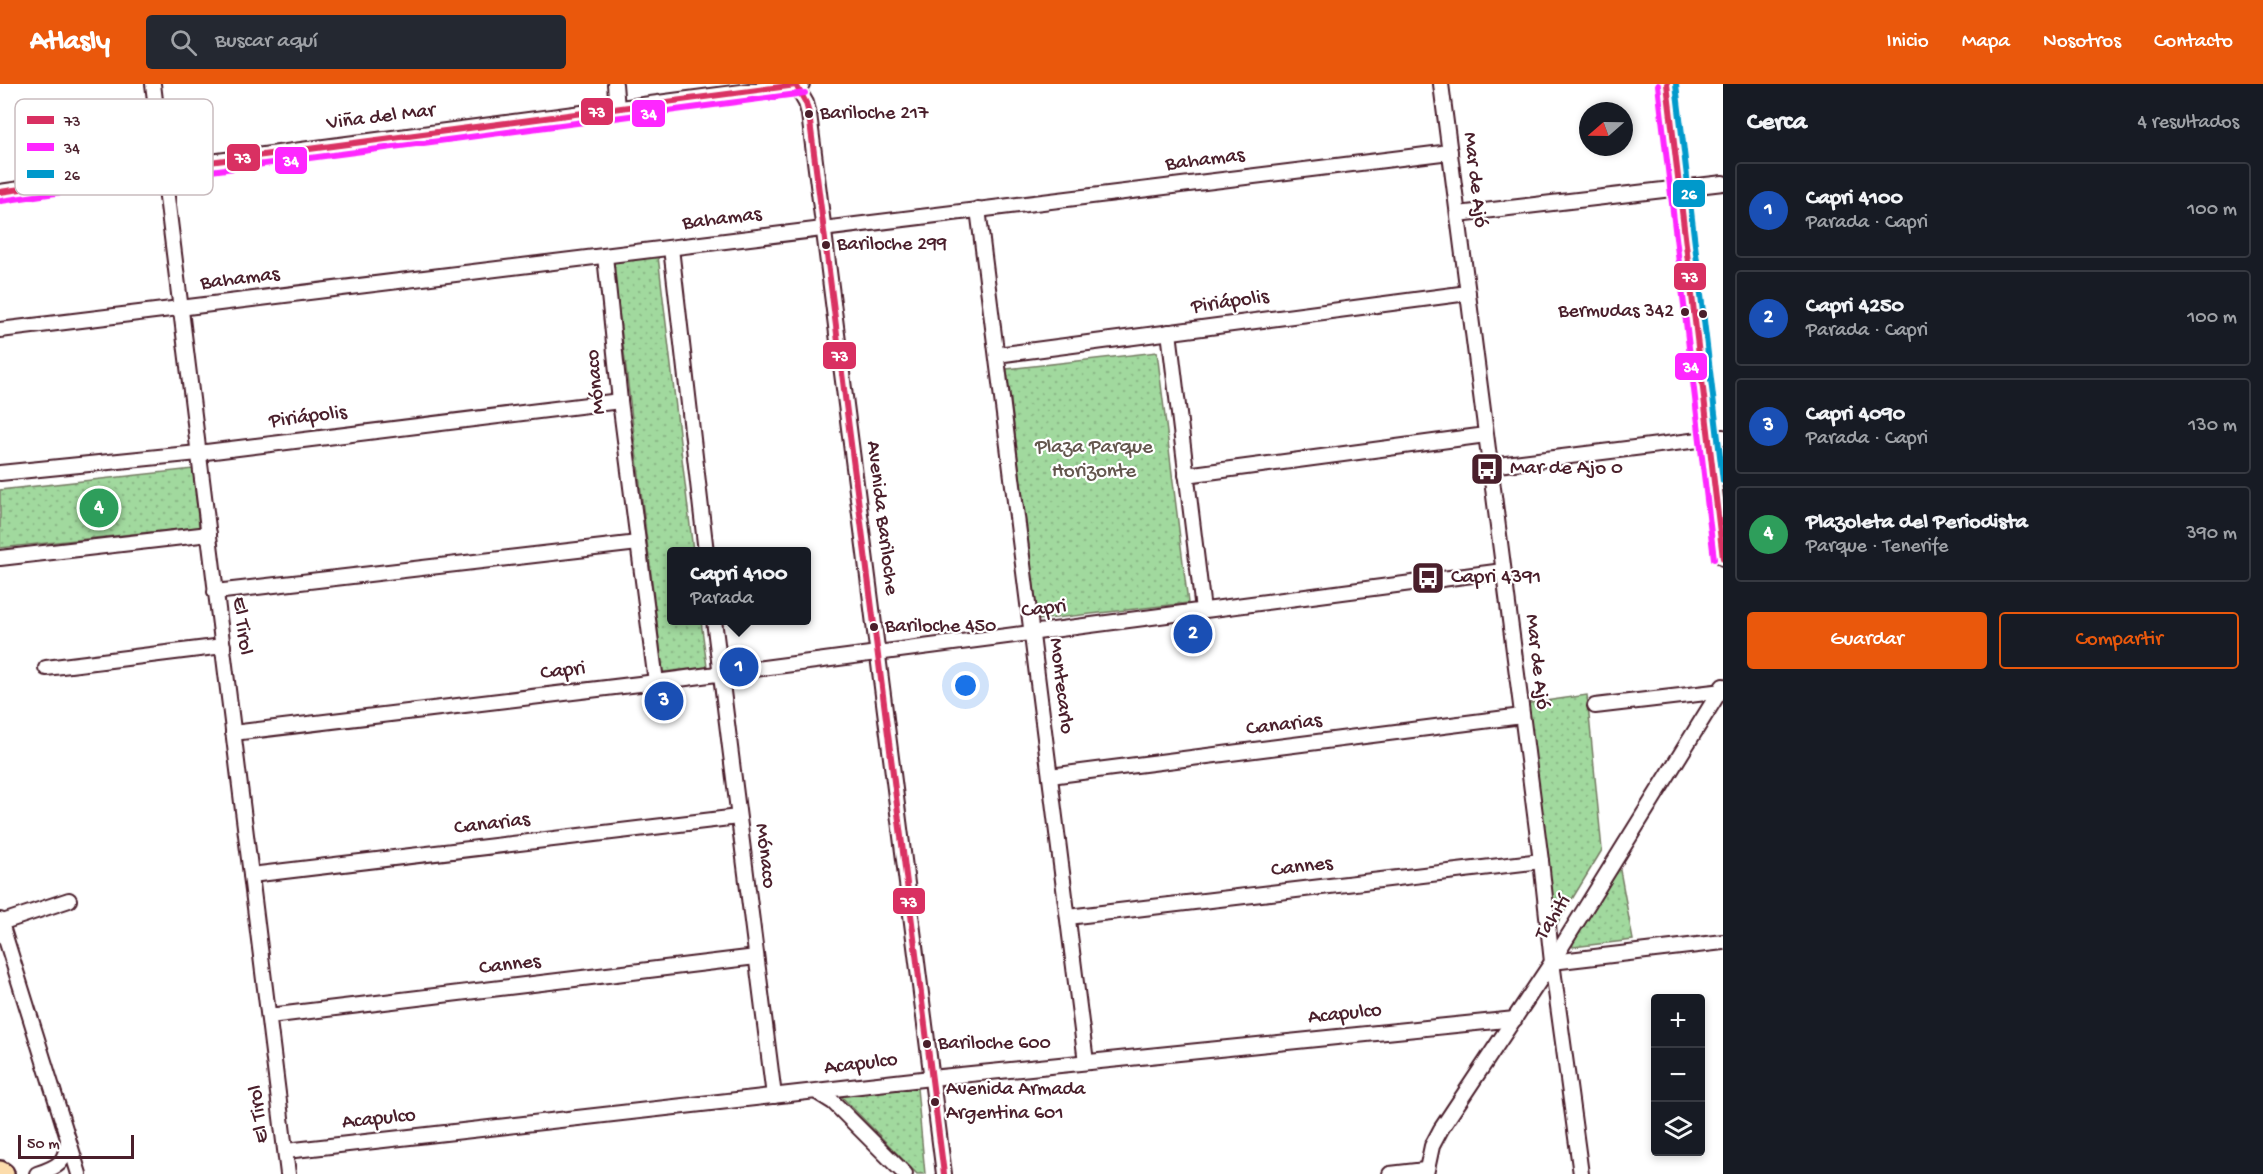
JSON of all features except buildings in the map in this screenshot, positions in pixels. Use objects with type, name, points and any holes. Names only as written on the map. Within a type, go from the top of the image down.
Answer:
[{"type":"street","name":"El Tirol","points":[[153,84],[155,99]]},
{"type":"street","points":[[615,84],[617,108]]},
{"type":"street","name":"Viña del Mar","points":[[213,162],[798,84]]},
{"type":"street","name":"Avenida Bariloche","points":[[798,84],[809,114],[944,1174]]},
{"type":"street","name":"Mar de Ajó","points":[[1441,84],[1581,1174]]},
{"type":"street","points":[[1667,84],[1679,188],[1716,438],[1723,558]]},
{"type":"street","name":"Bahamas","points":[[0,330],[1450,152]]},
{"type":"street","points":[[1458,214],[1723,183]]},
{"type":"street","name":"Viña del Mar","points":[[0,192],[15,190]]},
{"type":"street","name":"El Tirol","points":[[167,195],[288,1174]]},
{"type":"street","name":"Montecarlo","points":[[978,209],[1086,1062]]},
{"type":"street","points":[[671,248],[705,547]]},
{"type":"street","name":"Mónaco","points":[[605,256],[620,400],[656,682]]},
{"type":"street","name":"Piriápolis","points":[[997,355],[1468,293]]},
{"type":"street","points":[[1169,332],[1203,610]]},
{"type":"street","name":"Piriápolis","points":[[0,473],[198,453],[620,400]]},
{"type":"street","points":[[1186,475],[1486,435]]},
{"type":"street","points":[[1490,466],[1716,438]]},
{"type":"street","points":[[0,558],[209,534]]},
{"type":"street","points":[[215,592],[638,543]]},
{"type":"street","name":"Capri","points":[[233,733],[656,682],[1503,571]]},
{"type":"street","name":"Mónaco","points":[[714,625],[774,1096]]},
{"type":"street","points":[[46,668],[223,646]]},
{"type":"street","points":[[1595,706],[1722,690]]},
{"type":"street","name":"Tahití","points":[[1426,1172],[1432,1146],[1441,1130],[1552,962],[1722,690]]},
{"type":"street","name":"Canarias","points":[[1050,776],[1522,716]]},
{"type":"street","name":"Canarias","points":[[251,875],[738,817]]},
{"type":"street","name":"Cannes","points":[[1068,917],[1541,861]]},
{"type":"street","points":[[69,900],[0,922],[79,1174]]},
{"type":"street","points":[[1552,962],[1723,942]]},
{"type":"street","name":"Cannes","points":[[269,1016],[756,957]]},
{"type":"street","name":"Acapulco","points":[[286,1151],[931,1078],[1515,1019]]},
{"type":"street","points":[[817,1092],[833,1102],[905,1174]]},
{"type":"street","points":[[37,1174],[62,1161],[67,1153],[68,1134]]},
{"type":"street","points":[[1390,1174],[1426,1172]]},
{"type":"green space","points":[[658,256],[693,547],[667,547],[667,625],[702,625],[707,667],[663,672],[613,262]]},
{"type":"green space","name":"Plaza Parque Horizonte","points":[[1157,352],[1188,603],[1038,620],[1007,369]]},
{"type":"green space","points":[[193,469],[199,527],[0,548],[0,490]]},
{"type":"green space","points":[[1587,695],[1602,850],[1555,927],[1524,704]]},
{"type":"green space","points":[[1619,865],[1633,940],[1573,947],[1571,937]]},
{"type":"green space","points":[[917,1088],[925,1174],[917,1174],[840,1095]]},
{"type":"transit line","name":"73","points":[[1667,84],[1723,558]]},
{"type":"transit line","name":"26","points":[[1676,84],[1723,481]]},
{"type":"transit line","name":"73","points":[[796,85],[809,114],[944,1174]]},
{"type":"transit line","name":"73","points":[[213,162],[796,85]]},
{"type":"transit line","name":"34","points":[[1658,85],[1714,559]]},
{"type":"transit line","name":"34","points":[[213,171],[805,93]]},
{"type":"transit line","name":"73","points":[[0,192],[15,190]]},
{"type":"transit line","name":"34","points":[[1,201],[42,195]]},
{"type":"place","name":"Bariloche 217","points":[[809,114]]},
{"type":"place","name":"Bariloche 299","points":[[826,245]]},
{"type":"place","name":"Bermudas 342","points":[[1685,312]]},
{"type":"place","name":"Mar de Ajo 0","points":[[1487,469]]},
{"type":"place","name":"Plazoleta del Periodista","points":[[99,508]]},
{"type":"place","name":"Capri 4391","points":[[1428,578]]},
{"type":"place","name":"Bariloche 450","points":[[874,627]]},
{"type":"place","name":"Capri 4250","points":[[1193,634]]},
{"type":"place","name":"Capri 4100","points":[[739,667]]},
{"type":"place","name":"Capri 4090","points":[[664,701]]},
{"type":"place","name":"Bariloche 600","points":[[927,1044]]},
{"type":"place","name":"Avenida Armada Argentina 601","points":[[935,1102]]}]
